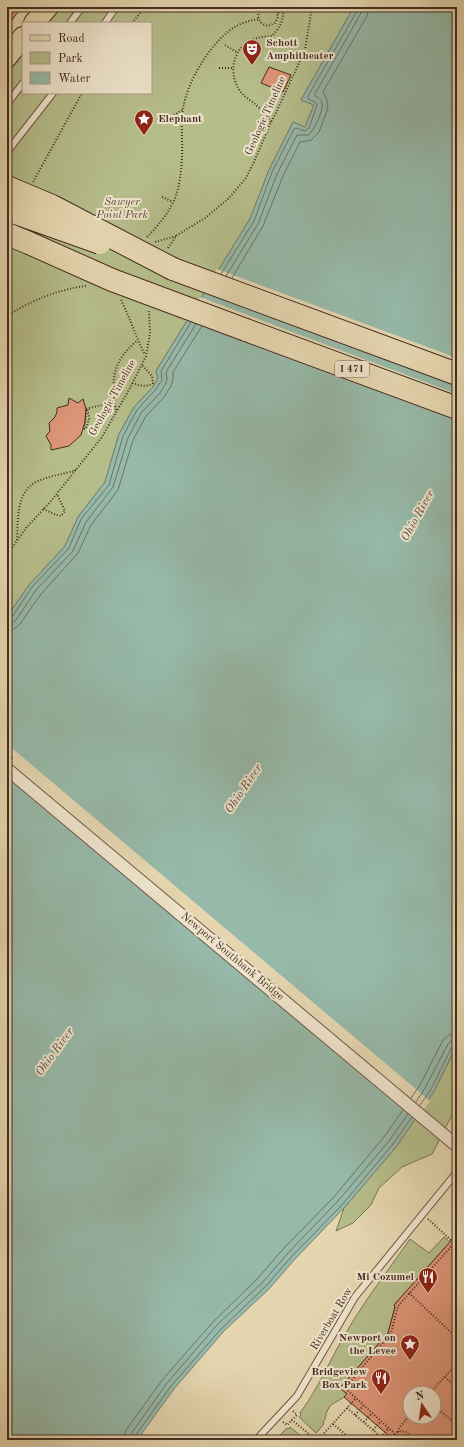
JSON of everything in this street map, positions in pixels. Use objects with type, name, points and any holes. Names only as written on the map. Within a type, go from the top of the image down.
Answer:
[{"type":"highway","points":[[7,188],[171,258],[457,374]]},
{"type":"highway","points":[[7,210],[171,258]]},
{"type":"highway","name":"I 471","points":[[7,234],[29,243],[108,288],[457,408]]},
{"type":"highway","points":[[7,250],[108,288]]},
{"type":"main road","points":[[35,22],[48,7]]},
{"type":"main road","points":[[7,57],[22,38]]},
{"type":"street","name":"Newport Southbank Bridge","points":[[7,769],[457,1146]]},
{"type":"lane","points":[[71,22],[82,7]]},
{"type":"lane","points":[[106,22],[116,7]]},
{"type":"lane","points":[[7,104],[22,84]]},
{"type":"lane","points":[[7,152],[52,94]]},
{"type":"lane","name":"Riverboat Row","points":[[256,1440],[297,1396],[355,1297],[457,1172]]},
{"type":"path","points":[[133,22],[145,7]]},
{"type":"path","points":[[264,7],[259,12],[259,19],[264,25],[272,25],[277,21],[278,13]]},
{"type":"path","points":[[272,7],[278,13]]},
{"type":"path","points":[[278,13],[288,7]]},
{"type":"path","name":"Geologic Timeline","points":[[171,258],[177,235],[205,218],[229,198],[246,178],[305,50],[312,7]]},
{"type":"path","points":[[271,122],[256,105],[246,98],[240,91],[233,76],[233,68],[234,59],[238,52],[253,39],[272,36],[279,28],[284,18],[283,10]]},
{"type":"path","points":[[145,239],[157,227],[166,214],[178,189],[181,167],[183,109],[191,84],[205,57],[217,43],[238,26],[259,19]]},
{"type":"path","points":[[225,45],[238,52]]},
{"type":"path","points":[[220,68],[233,68]]},
{"type":"path","points":[[30,186],[81,94]]},
{"type":"path","points":[[168,119],[183,109]]},
{"type":"path","points":[[162,197],[173,202]]},
{"type":"path","points":[[7,316],[27,304],[78,287],[108,288],[129,316],[137,341],[146,356]]},
{"type":"path","name":"Geologic Timeline","points":[[7,555],[26,528],[57,494],[102,437],[146,356],[150,333],[148,314],[149,307]]},
{"type":"path","points":[[116,412],[113,393],[115,371],[124,353],[137,341]]},
{"type":"path","points":[[132,384],[150,386],[153,383],[152,376],[141,364]]},
{"type":"path","points":[[83,429],[87,408],[114,402]]},
{"type":"path","points":[[17,541],[18,515],[21,501],[27,490],[35,483],[77,470]]},
{"type":"path","points":[[43,509],[61,516],[65,511],[57,494]]},
{"type":"path","points":[[422,1214],[454,1243]]},
{"type":"path","points":[[395,1434],[345,1388],[391,1333],[398,1306],[457,1240]]},
{"type":"path","points":[[409,1293],[457,1338]]},
{"type":"path","points":[[438,1385],[457,1363]]},
{"type":"path","points":[[445,1377],[457,1388]]},
{"type":"path","points":[[292,1420],[317,1440],[356,1398]]},
{"type":"path","points":[[356,1415],[364,1406]]},
{"type":"path","points":[[347,1408],[381,1437]]},
{"type":"path","points":[[364,1422],[372,1413]]},
{"type":"path","points":[[442,1413],[457,1425]]},
{"type":"path","points":[[289,1424],[296,1416]]},
{"type":"path","points":[[373,1430],[381,1420]]},
{"type":"path","points":[[333,1424],[352,1440]]},
{"type":"path","points":[[398,1432],[402,1424]]},
{"type":"path","points":[[378,1440],[389,1428]]},
{"type":"path","points":[[392,1440],[398,1432],[405,1432],[408,1433],[412,1440]]},
{"type":"green space","name":"Sawyer Point Park","points":[[61,7],[354,7],[301,100],[314,105],[305,127],[293,122],[269,170],[250,219],[156,371],[158,378],[153,387],[134,407],[119,434],[105,482],[78,517],[65,546],[29,585],[7,615],[7,75],[22,55],[22,94],[152,94],[152,22],[48,22]]},
{"type":"green space","points":[[457,1045],[457,1108],[432,1154],[402,1167],[379,1188],[371,1205],[353,1223],[336,1231],[344,1208],[396,1147],[433,1093]]},
{"type":"green space","points":[[444,1237],[450,1242],[394,1305],[395,1307],[388,1333],[340,1388],[347,1394],[330,1406],[323,1422],[324,1424],[316,1433],[299,1417],[301,1415],[300,1413],[314,1392],[357,1315],[410,1239],[429,1253]]},
{"type":"green space","points":[[290,1427],[306,1440],[275,1440],[287,1428],[288,1429]]},
{"type":"water","name":"Ohio River","points":[[354,7],[457,7],[457,1045],[433,1093],[396,1147],[344,1208],[295,1259],[269,1289],[224,1331],[174,1389],[137,1440],[7,1440],[7,615],[29,585],[65,546],[78,517],[105,482],[119,434],[134,407],[153,387],[158,378],[156,371],[250,219],[269,170],[293,122],[305,127],[314,105],[301,100]]},
{"type":"pier","points":[[217,269],[457,358],[457,385],[204,290]]},
{"type":"pier","points":[[200,297],[457,394],[457,421],[185,320]]},
{"type":"pier","points":[[7,744],[430,1101],[416,1121],[7,778]]},
{"type":"building","points":[[7,7],[22,7],[7,26]]},
{"type":"building","points":[[269,67],[291,75],[283,92],[261,83]]},
{"type":"building","points":[[69,398],[78,403],[83,399],[86,409],[85,422],[81,435],[69,446],[51,450],[51,445],[46,436],[50,431],[49,423],[55,417],[57,408],[68,405]]},
{"type":"building","name":"Newport on the Levee","points":[[457,1234],[457,1440],[387,1440],[388,1435],[344,1397],[347,1394],[340,1388],[388,1333],[395,1307],[394,1305]]},
{"type":"place","name":"Schott Amphitheater","points":[[252,66]]},
{"type":"place","name":"Elephant","points":[[144,136]]},
{"type":"place","name":"Mi Cozumel","points":[[428,1294]]},
{"type":"place","name":"Newport on the Levee","points":[[410,1361]]},
{"type":"place","name":"Bridgeview Box Park","points":[[381,1395]]}]
